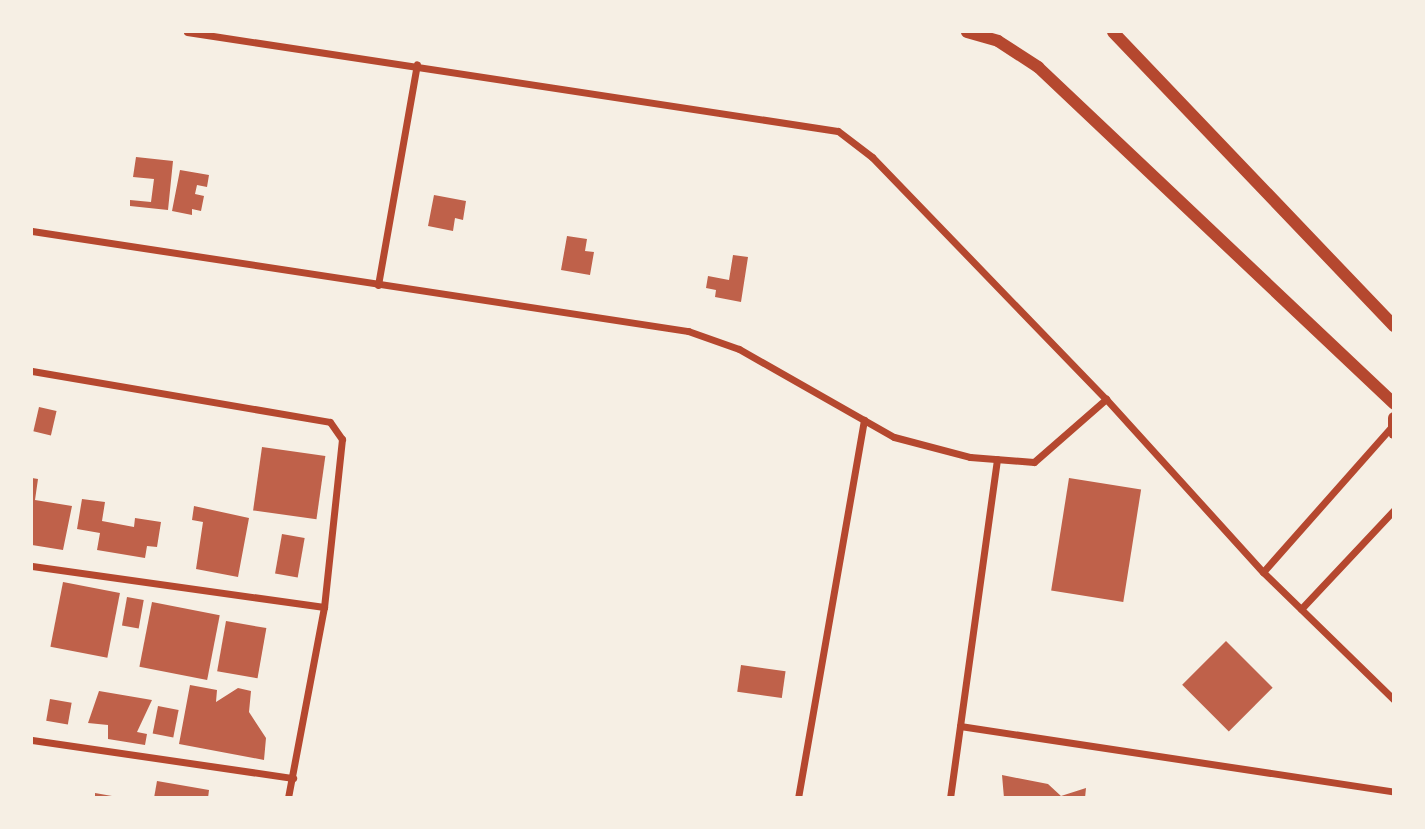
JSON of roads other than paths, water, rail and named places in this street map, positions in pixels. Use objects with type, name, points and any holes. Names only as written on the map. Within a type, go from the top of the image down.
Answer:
[{"type":"street","points":[[187,32],[417,64],[838,131],[872,157],[1106,399],[1263,572],[1394,700]]},
{"type":"street","points":[[967,32],[998,41],[1038,67],[1394,404]]},
{"type":"street","points":[[1113,32],[1394,326]]},
{"type":"street","points":[[378,285],[417,64]]},
{"type":"street","points":[[32,231],[688,331],[738,349],[894,437],[997,460],[1034,463],[1106,399]]},
{"type":"street","points":[[32,371],[330,422],[342,439],[324,607],[288,797]]},
{"type":"street","points":[[797,797],[864,420]]},
{"type":"street","points":[[1263,572],[1393,426]]},
{"type":"street","points":[[950,797],[997,460]]},
{"type":"street","points":[[1300,609],[1394,510]]},
{"type":"street","points":[[32,566],[324,607]]},
{"type":"street","points":[[960,726],[1394,792]]},
{"type":"street","points":[[32,740],[293,778]]}]
